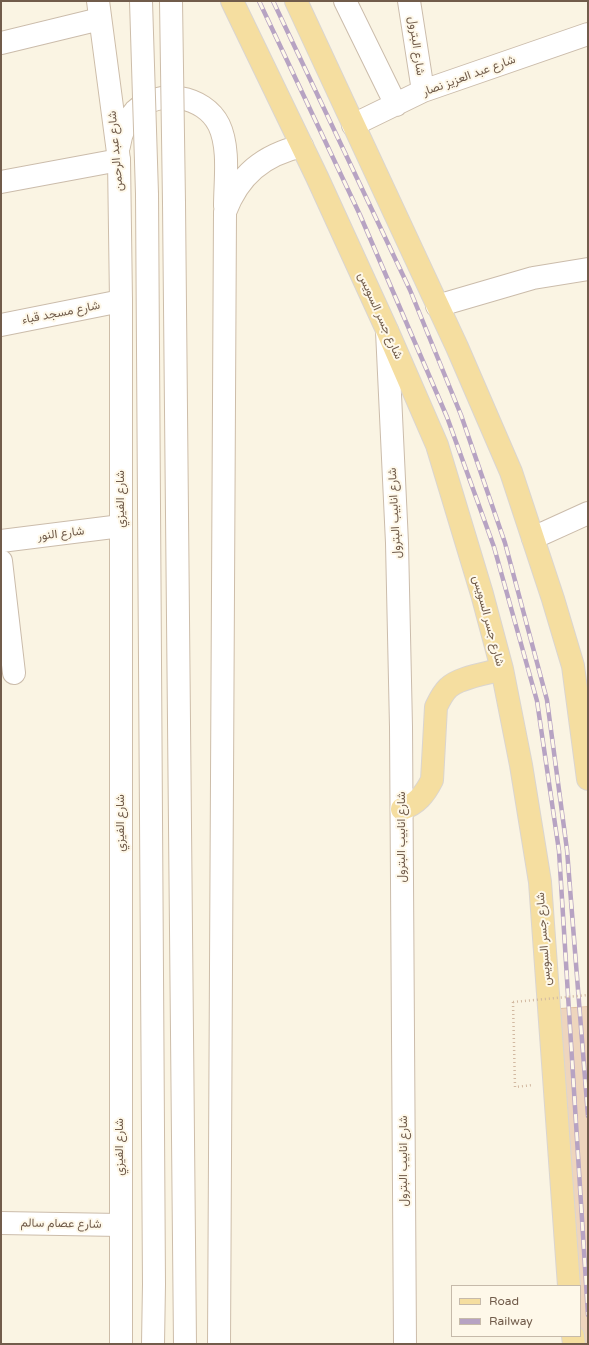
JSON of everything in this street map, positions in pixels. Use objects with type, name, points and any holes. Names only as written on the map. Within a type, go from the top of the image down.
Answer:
[{"type":"main road","points":[[141,1],[147,194],[154,1276],[153,1344]]},
{"type":"main road","points":[[171,1],[185,1344]]},
{"type":"main road","name":"شارع جسر السويس","points":[[232,1],[302,146],[387,330],[437,445],[482,594],[502,669],[521,765],[540,882],[569,1285]]},
{"type":"main road","points":[[296,1],[457,347],[511,472],[553,599],[573,666],[588,779]]},
{"type":"main road","points":[[344,1],[396,105]]},
{"type":"main road","name":"شارع البترول","points":[[409,1],[423,91]]},
{"type":"main road","points":[[1,43],[99,10]]},
{"type":"main road","name":"شارع عبد الرحمن","points":[[99,10],[119,160],[121,301]]},
{"type":"main road","name":"شارع عبد العزيز نصار","points":[[353,125],[423,91],[588,34]]},
{"type":"main road","points":[[1,182],[119,160],[118,146],[121,133],[127,121],[136,110],[147,103],[160,98],[174,97],[187,99],[199,104],[210,113],[218,124],[223,136],[225,150],[225,212],[219,1344]]},
{"type":"main road","points":[[225,212],[230,198],[238,184],[254,168],[273,155],[287,149],[302,146]]},
{"type":"main road","points":[[437,306],[534,278],[588,269]]},
{"type":"main road","name":"شارع مسجد قباء","points":[[1,326],[121,301]]},
{"type":"main road","name":"شارع الفيزي","points":[[121,301],[121,1344]]},
{"type":"main road","name":"شارع انابيب البترول","points":[[387,330],[397,543],[401,727],[405,1344]]},
{"type":"main road","points":[[533,538],[588,513]]},
{"type":"main road","name":"شارع النور","points":[[1,541],[121,526]]},
{"type":"main road","points":[[1,561],[4,610],[14,673]]},
{"type":"main road","points":[[573,666],[588,684]]},
{"type":"main road","points":[[402,809],[415,803],[421,798],[432,780],[436,707],[447,689],[456,682],[502,669]]},
{"type":"main road","name":"شارع عصام سالم","points":[[1,1223],[120,1225]]},
{"type":"path","points":[[515,1087],[512,1002],[588,995]]},
{"type":"building","points":[[588,1007],[588,1344],[567,1344],[581,1337],[581,1285],[563,1285],[545,1010]]},
{"type":"railway","points":[[259,1],[360,215],[447,417],[494,547],[537,701],[559,851],[588,1315]]},
{"type":"railway","points":[[273,1],[410,290],[461,415],[505,543],[547,700],[567,850],[588,1116]]}]
